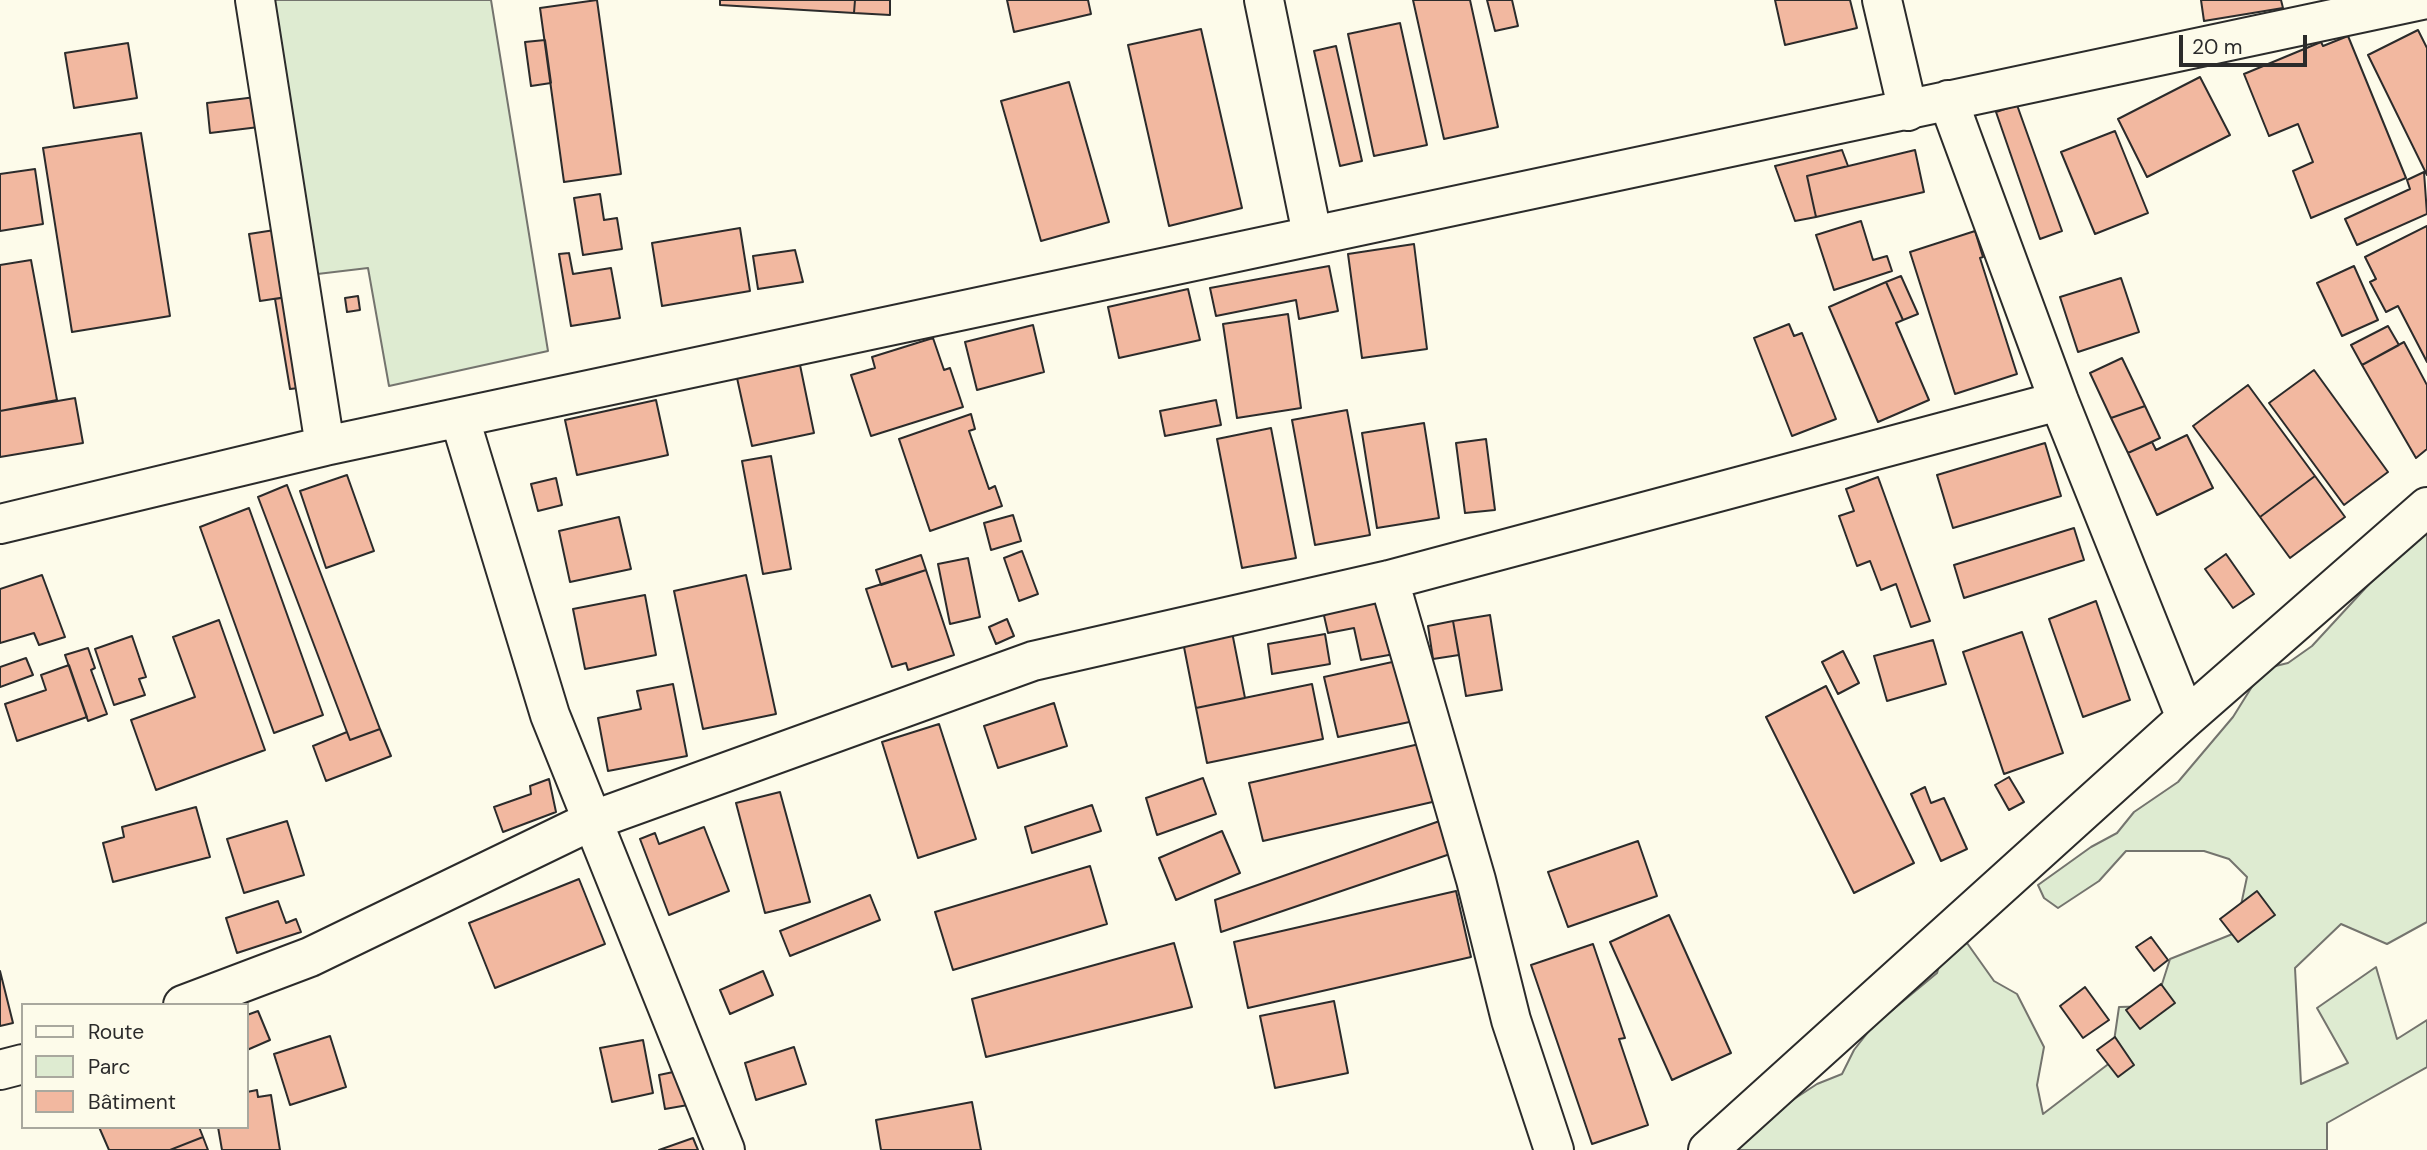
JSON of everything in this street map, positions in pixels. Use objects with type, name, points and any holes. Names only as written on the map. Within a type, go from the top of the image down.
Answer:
[{"type":"street","points":[[255,0],[325,446]]},
{"type":"street","points":[[1264,0],[1312,234]]},
{"type":"street","points":[[1882,0],[1909,111]]},
{"type":"street","points":[[0,524],[325,446],[2421,0]]},
{"type":"street","points":[[1948,100],[2059,401],[2186,718]]},
{"type":"street","points":[[188,1003],[310,957],[591,821],[1033,661],[1390,580],[2059,401]]},
{"type":"street","points":[[460,419],[550,715],[725,1150]]},
{"type":"street","points":[[1708,1150],[2186,718],[2427,507]]},
{"type":"street","points":[[1390,580],[1476,880],[1511,1020],[1554,1150]]},
{"type":"street","points":[[0,1070],[21,1065]]},
{"type":"green space","points":[[265,0],[491,0],[548,351],[389,386],[368,268],[309,275]]},
{"type":"green space","points":[[2427,534],[2427,922],[2387,944],[2341,924],[2295,968],[2301,1084],[2348,1063],[2317,1008],[2376,967],[2397,1039],[2427,1020],[2427,1067],[2327,1123],[2327,1150],[1716,1150],[1817,1084],[1842,1074],[1854,1050],[1872,1027],[1937,973],[1945,944],[1967,943],[1994,981],[2017,994],[2044,1047],[2037,1085],[2043,1114],[2111,1062],[2119,1007],[2155,1006],[2170,959],[2235,933],[2247,877],[2229,859],[2204,851],[2126,851],[2099,881],[2058,908],[2044,898],[2038,885],[2091,847],[2117,833],[2134,812],[2178,782],[2233,717],[2263,669],[2288,663],[2312,646],[2371,582],[2393,541]]},
{"type":"building","points":[[597,0],[621,174],[564,182],[540,8]]},
{"type":"building","points":[[720,0],[855,0],[854,13],[720,5]]},
{"type":"building","points":[[855,0],[890,0],[890,15],[854,13]]},
{"type":"building","points":[[1007,0],[1088,0],[1091,14],[1014,32]]},
{"type":"building","points":[[1413,0],[1470,0],[1498,127],[1444,139]]},
{"type":"building","points":[[1487,0],[1512,0],[1518,26],[1495,31]]},
{"type":"building","points":[[1775,0],[1850,0],[1857,28],[1785,45]]},
{"type":"building","points":[[2201,0],[2281,0],[2283,8],[2204,21]]},
{"type":"building","points":[[1400,23],[1427,145],[1374,156],[1348,34]]},
{"type":"building","points":[[1201,29],[1242,208],[1169,226],[1128,45]]},
{"type":"building","points":[[2418,30],[2427,48],[2427,175],[2368,55]]},
{"type":"building","points":[[2348,36],[2406,178],[2311,218],[2293,171],[2313,162],[2298,124],[2269,136],[2244,74],[2321,42],[2323,46]]},
{"type":"building","points":[[545,40],[551,83],[531,86],[525,42]]},
{"type":"building","points":[[128,43],[137,98],[74,108],[65,53]]},
{"type":"building","points":[[1336,46],[1362,161],[1340,166],[1314,51]]},
{"type":"building","points":[[2200,77],[2230,135],[2147,177],[2118,119]]},
{"type":"building","points":[[1069,82],[1109,222],[1041,241],[1001,101]]},
{"type":"building","points":[[256,97],[259,127],[210,133],[207,103]]},
{"type":"building","points":[[2017,105],[2062,231],[2040,239],[1996,112]]},
{"type":"building","points":[[2115,131],[2148,213],[2095,234],[2061,152]]},
{"type":"building","points":[[141,133],[170,316],[72,332],[43,148]]},
{"type":"building","points":[[1842,150],[1848,166],[1807,176],[1816,217],[1795,221],[1775,166]]},
{"type":"building","points":[[1915,150],[1924,192],[1816,217],[1807,176]]},
{"type":"building","points":[[35,169],[43,224],[0,231],[0,174]]},
{"type":"building","points":[[2424,172],[2427,214],[2357,245],[2345,219],[2410,189],[2407,180]]},
{"type":"building","points":[[600,194],[604,220],[617,218],[622,249],[583,255],[574,198]]},
{"type":"building","points":[[1861,221],[1873,260],[1887,256],[1892,271],[1834,290],[1816,235]]},
{"type":"building","points":[[2427,226],[2427,362],[2398,306],[2386,312],[2370,282],[2376,279],[2365,257]]},
{"type":"building","points":[[740,228],[750,291],[662,306],[652,243]]},
{"type":"building","points":[[281,229],[293,296],[260,301],[249,234]]},
{"type":"building","points":[[1975,231],[1983,257],[1980,258],[2017,374],[1955,394],[1910,252]]},
{"type":"building","points":[[1414,244],[1427,349],[1362,358],[1348,254]]},
{"type":"building","points":[[795,250],[803,282],[758,289],[753,256]]},
{"type":"building","points":[[569,253],[573,274],[611,268],[620,318],[571,326],[559,254]]},
{"type":"building","points":[[31,260],[57,400],[0,411],[0,265]]},
{"type":"building","points":[[1329,266],[1338,311],[1299,319],[1296,300],[1216,316],[1210,288]]},
{"type":"building","points":[[2354,266],[2378,320],[2342,336],[2317,283]]},
{"type":"building","points":[[1901,276],[1918,314],[1903,320],[1886,282]]},
{"type":"building","points":[[2121,278],[2139,332],[2078,352],[2060,297]]},
{"type":"building","points":[[1886,282],[1903,320],[1896,323],[1929,400],[1878,422],[1829,307]]},
{"type":"building","points":[[1188,289],[1200,340],[1119,358],[1108,307]]},
{"type":"building","points":[[293,296],[308,387],[290,389],[275,299]]},
{"type":"building","points":[[358,296],[360,310],[347,312],[345,298]]},
{"type":"building","points":[[1288,314],[1301,408],[1237,418],[1223,324]]},
{"type":"building","points":[[1789,324],[1794,336],[1802,333],[1836,419],[1792,436],[1754,338]]},
{"type":"building","points":[[1033,325],[1044,372],[977,390],[965,342]]},
{"type":"building","points":[[2388,326],[2399,345],[2362,365],[2351,345]]},
{"type":"building","points":[[933,338],[944,370],[950,368],[963,407],[871,436],[851,375],[875,368],[872,357]]},
{"type":"building","points":[[2404,342],[2427,385],[2427,449],[2416,458],[2362,365]]},
{"type":"building","points":[[2122,358],[2145,406],[2111,418],[2090,373]]},
{"type":"building","points":[[800,365],[814,433],[752,446],[737,378]]},
{"type":"building","points":[[2314,370],[2388,472],[2344,505],[2269,403]]},
{"type":"building","points":[[2248,385],[2315,476],[2260,517],[2193,426]]},
{"type":"building","points":[[75,398],[83,443],[0,457],[0,411]]},
{"type":"building","points":[[656,400],[668,455],[577,475],[565,420]]},
{"type":"building","points":[[1216,400],[1221,425],[1165,436],[1160,411]]},
{"type":"building","points":[[2145,406],[2160,438],[2128,453],[2111,418]]},
{"type":"building","points":[[1347,410],[1370,535],[1315,545],[1292,420]]},
{"type":"building","points":[[971,414],[975,429],[969,431],[989,489],[995,486],[1002,506],[930,531],[899,439]]},
{"type":"building","points":[[1424,423],[1439,518],[1377,528],[1362,433]]},
{"type":"building","points":[[1271,428],[1296,558],[1242,568],[1217,439]]},
{"type":"building","points":[[2187,435],[2213,488],[2157,515],[2128,453],[2152,442],[2156,450]]},
{"type":"building","points":[[1486,439],[1495,510],[1465,513],[1456,443]]},
{"type":"building","points":[[2045,443],[2061,496],[1953,528],[1937,475]]},
{"type":"building","points":[[771,456],[791,569],[763,574],[742,461]]},
{"type":"building","points":[[347,475],[374,551],[326,568],[300,491]]},
{"type":"building","points":[[2315,476],[2345,517],[2290,558],[2260,517]]},
{"type":"building","points":[[1878,477],[1930,621],[1911,627],[1896,584],[1881,590],[1870,561],[1857,566],[1839,516],[1854,511],[1846,489]]},
{"type":"building","points":[[556,478],[562,505],[538,511],[531,484]]},
{"type":"building","points":[[287,485],[380,729],[350,740],[258,497]]},
{"type":"building","points":[[249,508],[323,715],[274,733],[200,527]]},
{"type":"building","points":[[1013,515],[1021,541],[991,550],[984,523]]},
{"type":"building","points":[[619,517],[631,569],[570,582],[559,531]]},
{"type":"building","points":[[2074,528],[2084,560],[1964,598],[1954,565]]},
{"type":"building","points":[[1022,551],[1038,594],[1019,601],[1004,558]]},
{"type":"building","points":[[2226,554],[2254,594],[2233,608],[2205,569]]},
{"type":"building","points":[[921,555],[926,570],[881,585],[876,570]]},
{"type":"building","points":[[968,558],[980,617],[950,624],[938,564]]},
{"type":"building","points":[[926,570],[954,655],[908,670],[906,663],[892,667],[866,589]]},
{"type":"building","points":[[42,575],[65,637],[39,645],[34,633],[0,643],[0,589]]},
{"type":"building","points":[[746,575],[776,714],[703,729],[674,591]]},
{"type":"building","points":[[1389,593],[1400,653],[1361,660],[1354,628],[1328,633],[1322,607]]},
{"type":"building","points":[[645,595],[656,655],[585,669],[573,609]]},
{"type":"building","points":[[2096,601],[2130,700],[2083,717],[2049,619]]},
{"type":"building","points":[[1490,615],[1502,690],[1466,696],[1453,621]]},
{"type":"building","points":[[1007,619],[1014,636],[996,644],[989,627]]},
{"type":"building","points":[[219,620],[265,750],[156,790],[131,720],[195,697],[173,637]]},
{"type":"building","points":[[1453,621],[1459,655],[1433,659],[1428,626]]},
{"type":"building","points":[[1232,632],[1245,698],[1196,708],[1183,642]]},
{"type":"building","points":[[2022,632],[2063,753],[2004,774],[1963,652]]},
{"type":"building","points":[[1325,634],[1330,664],[1272,674],[1268,644]]},
{"type":"building","points":[[132,636],[146,677],[139,679],[145,695],[114,705],[95,649]]},
{"type":"building","points":[[1933,640],[1946,684],[1887,701],[1874,656]]},
{"type":"building","points":[[88,648],[95,668],[91,670],[107,714],[88,721],[65,655]]},
{"type":"building","points":[[1843,651],[1859,683],[1838,694],[1822,662]]},
{"type":"building","points":[[26,658],[33,675],[0,687],[0,667]]},
{"type":"building","points":[[1406,659],[1419,720],[1338,737],[1324,677]]},
{"type":"building","points":[[69,665],[87,717],[17,741],[5,704],[46,690],[41,675]]},
{"type":"building","points":[[673,684],[687,756],[608,771],[598,718],[641,709],[637,691]]},
{"type":"building","points":[[1312,684],[1323,739],[1207,763],[1196,708]]},
{"type":"building","points":[[1826,686],[1914,863],[1854,893],[1766,717]]},
{"type":"building","points":[[1054,703],[1067,746],[998,768],[984,726]]},
{"type":"building","points":[[939,724],[976,839],[918,858],[882,742]]},
{"type":"building","points":[[380,729],[391,756],[326,781],[313,746],[347,732],[350,740]]},
{"type":"building","points":[[1428,742],[1441,800],[1263,841],[1249,783]]},
{"type":"building","points":[[2009,777],[2024,802],[2009,810],[1995,785]]},
{"type":"building","points":[[1203,778],[1216,814],[1157,835],[1146,798]]},
{"type":"building","points":[[549,779],[556,812],[503,832],[494,807],[531,794],[530,786]]},
{"type":"building","points":[[1925,787],[1931,803],[1944,798],[1967,849],[1941,861],[1911,794]]},
{"type":"building","points":[[780,792],[810,902],[765,913],[736,803]]},
{"type":"building","points":[[1092,805],[1101,831],[1032,853],[1025,827]]},
{"type":"building","points":[[196,807],[210,857],[113,882],[103,843],[124,837],[122,827]]},
{"type":"building","points":[[1451,817],[1456,852],[1221,932],[1215,900]]},
{"type":"building","points":[[287,821],[304,875],[244,893],[227,839]]},
{"type":"building","points":[[704,827],[729,891],[669,915],[640,839],[655,833],[659,844]]},
{"type":"building","points":[[1222,831],[1240,873],[1176,900],[1159,858]]},
{"type":"building","points":[[1638,841],[1657,896],[1568,927],[1548,872]]},
{"type":"building","points":[[1090,866],[1107,924],[953,970],[935,912]]},
{"type":"building","points":[[579,879],[605,944],[495,988],[469,923]]},
{"type":"building","points":[[1456,891],[1471,957],[1248,1008],[1234,942]]},
{"type":"building","points":[[2257,891],[2275,915],[2238,942],[2220,919]]},
{"type":"building","points":[[870,895],[880,920],[790,956],[780,931]]},
{"type":"building","points":[[278,901],[286,923],[296,919],[301,932],[237,953],[226,918]]},
{"type":"building","points":[[1669,915],[1731,1053],[1672,1080],[1610,942]]},
{"type":"building","points":[[2151,937],[2168,960],[2154,971],[2136,947]]},
{"type":"building","points":[[1174,943],[1192,1007],[986,1057],[972,999]]},
{"type":"building","points":[[1593,944],[1625,1038],[1619,1039],[1648,1125],[1592,1144],[1531,965]]},
{"type":"building","points":[[0,971],[13,1023],[0,1026]]},
{"type":"building","points":[[763,971],[773,995],[730,1014],[720,990]]},
{"type":"building","points":[[2161,984],[2175,1003],[2140,1029],[2126,1010]]},
{"type":"building","points":[[2085,987],[2109,1020],[2083,1038],[2060,1006]]},
{"type":"building","points":[[1334,1001],[1348,1073],[1275,1088],[1260,1016]]},
{"type":"building","points":[[258,1011],[270,1040],[248,1050],[248,1015]]},
{"type":"building","points":[[330,1036],[346,1087],[290,1105],[274,1054]]},
{"type":"building","points":[[2115,1037],[2134,1065],[2118,1077],[2097,1050]]},
{"type":"building","points":[[643,1040],[653,1093],[612,1102],[600,1048]]},
{"type":"building","points":[[794,1047],[806,1084],[756,1100],[745,1063]]},
{"type":"building","points":[[678,1071],[688,1105],[665,1109],[659,1075]]},
{"type":"building","points":[[257,1090],[258,1097],[271,1095],[280,1150],[222,1150],[218,1129],[248,1129],[248,1092]]},
{"type":"building","points":[[972,1102],[981,1150],[881,1150],[876,1120]]},
{"type":"building","points":[[100,1129],[200,1129],[203,1137],[170,1150],[109,1150]]},
{"type":"building","points":[[203,1137],[208,1150],[170,1150]]},
{"type":"building","points":[[693,1138],[698,1150],[659,1150]]}]
